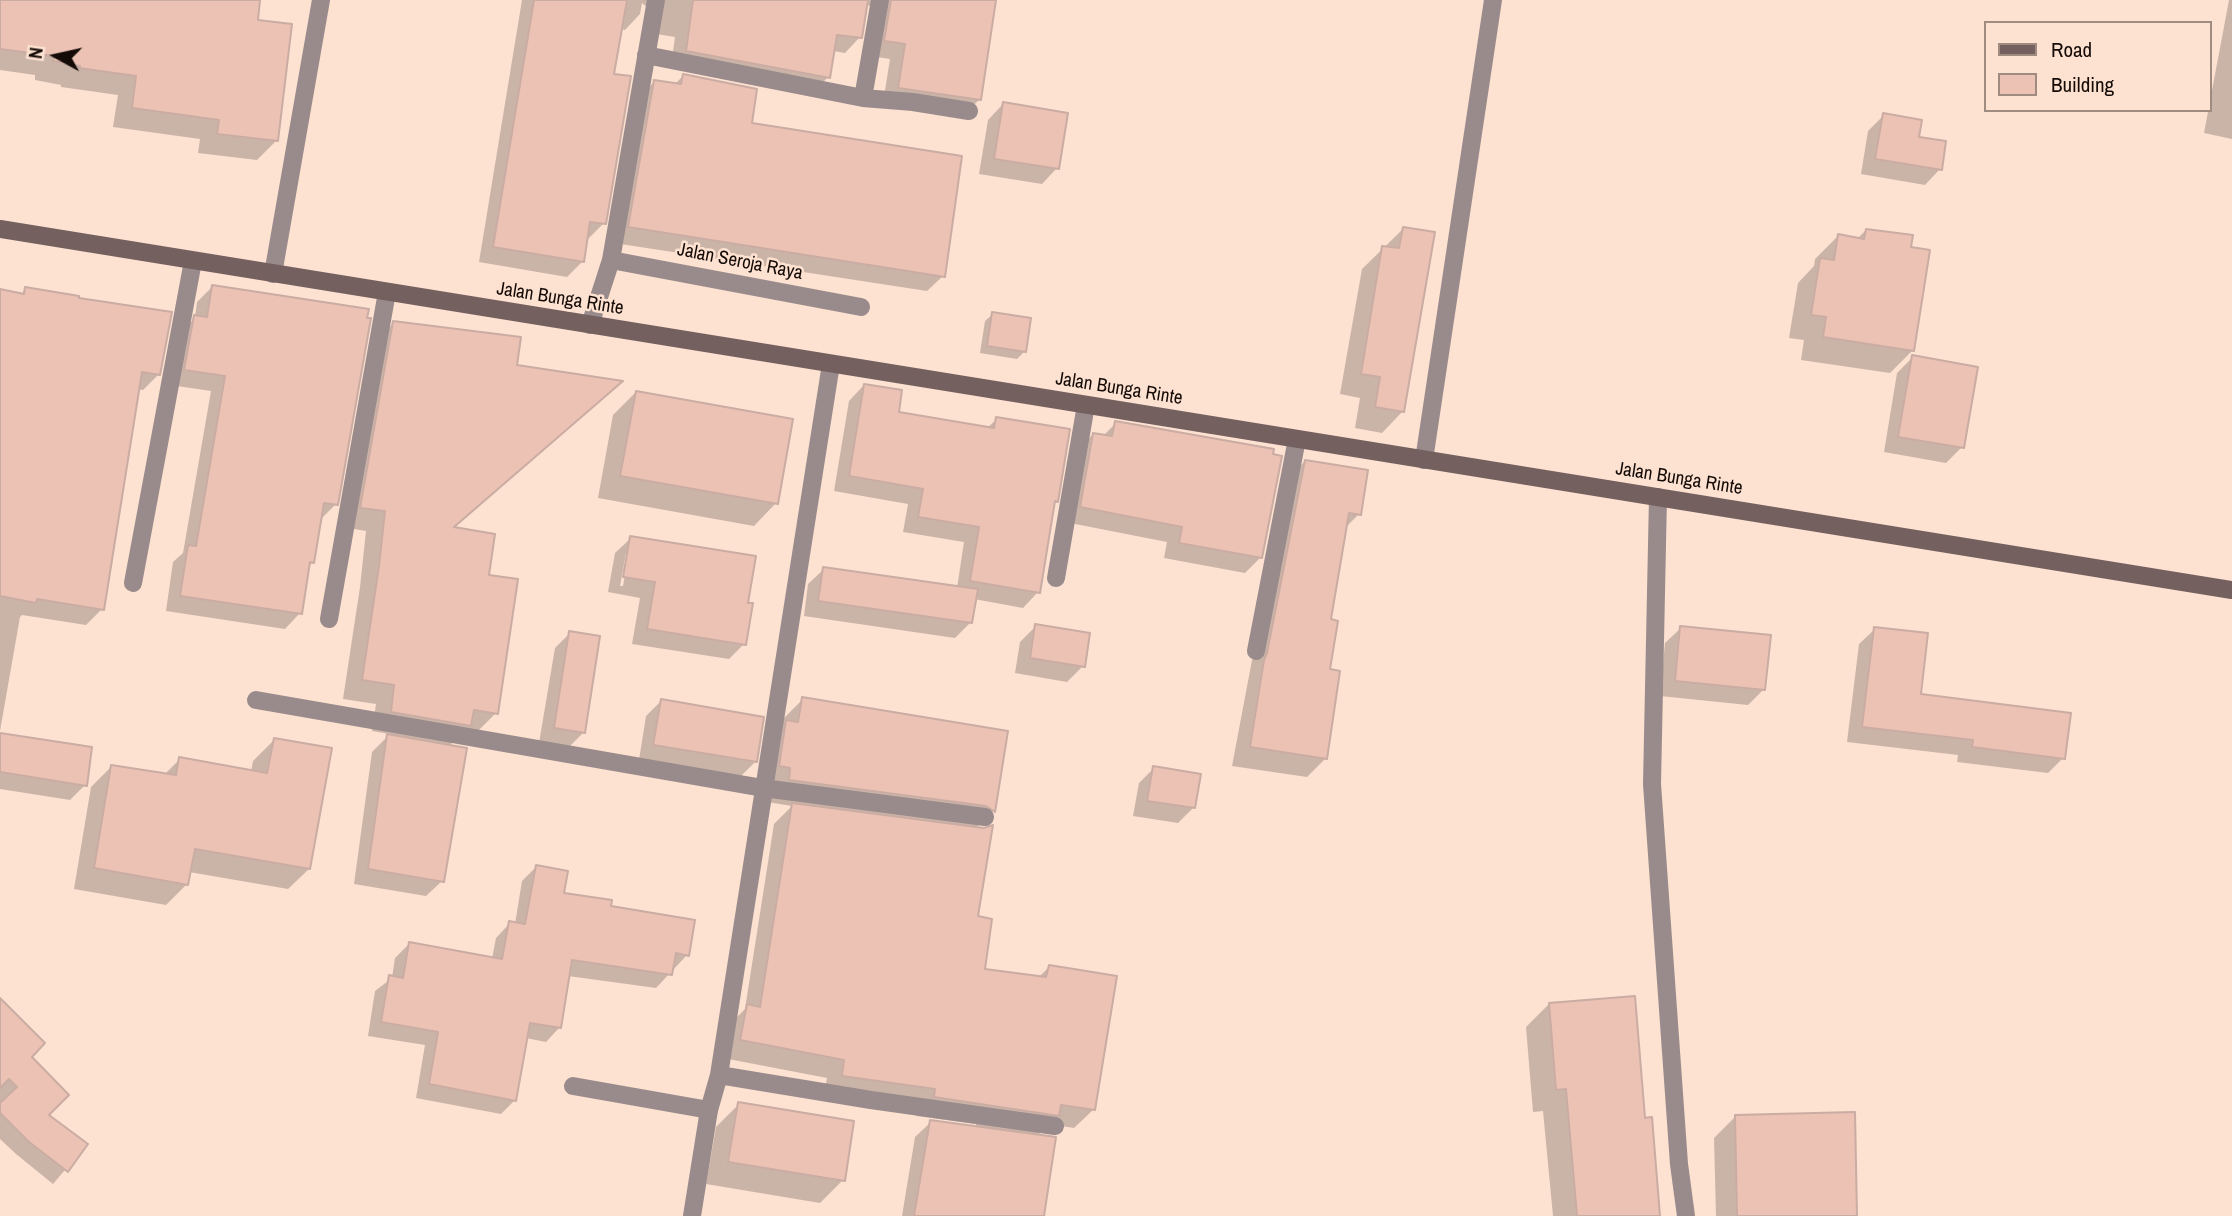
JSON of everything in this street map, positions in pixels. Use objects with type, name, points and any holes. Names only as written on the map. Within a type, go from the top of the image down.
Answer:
[{"type":"street","points":[[273,274],[321,0]]},
{"type":"street","points":[[590,325],[611,260],[656,0]]},
{"type":"street","points":[[863,97],[880,0]]},
{"type":"street","points":[[1424,460],[1493,0]]},
{"type":"street","points":[[646,55],[863,97],[969,111]]},
{"type":"street","name":"Jalan Bunga Rinte","points":[[0,229],[2232,590]]},
{"type":"street","name":"Jalan Seroja Raya","points":[[611,260],[861,307]]},
{"type":"street","points":[[133,583],[193,261]]},
{"type":"street","points":[[329,619],[387,292]]},
{"type":"street","points":[[692,1216],[709,1110],[719,1075],[831,364]]},
{"type":"street","points":[[1056,578],[1086,405]]},
{"type":"street","points":[[1256,651],[1297,439]]},
{"type":"street","points":[[1658,497],[1652,784],[1679,1164],[1686,1216]]},
{"type":"street","points":[[256,700],[763,788],[985,817]]},
{"type":"street","points":[[719,1075],[1055,1126]]},
{"type":"street","points":[[573,1086],[709,1110]]},
{"type":"building","points":[[0,0],[260,0],[258,20],[292,24],[278,141],[217,134],[219,120],[132,108],[136,76],[79,68],[80,66],[53,61],[54,56],[0,49]]},
{"type":"building","points":[[534,0],[627,0],[614,74],[631,76],[606,224],[590,222],[584,262],[493,247]]},
{"type":"building","points":[[693,0],[868,0],[862,38],[837,35],[830,78],[686,51]]},
{"type":"building","points":[[891,0],[996,0],[981,100],[898,88],[905,44],[884,41]]},
{"type":"building","points":[[683,74],[757,89],[752,123],[962,156],[945,277],[628,227],[654,80],[681,84]]},
{"type":"building","points":[[1003,102],[1068,113],[1059,169],[994,159]]},
{"type":"building","points":[[1883,113],[1922,120],[1919,137],[1946,141],[1942,170],[1875,159]]},
{"type":"building","points":[[1403,227],[1435,232],[1404,412],[1375,407],[1380,377],[1361,374],[1382,246],[1399,248]]},
{"type":"building","points":[[1866,229],[1913,235],[1911,247],[1930,250],[1914,351],[1823,337],[1826,317],[1811,315],[1820,258],[1834,260],[1838,234],[1864,239]]},
{"type":"building","points":[[212,285],[369,309],[367,318],[371,318],[338,505],[324,503],[314,563],[310,562],[302,614],[180,596],[188,545],[196,546],[225,376],[184,370],[194,315],[207,317]]},
{"type":"building","points":[[25,287],[172,312],[160,375],[142,372],[104,610],[37,599],[36,603],[0,596],[0,289],[24,294]]},
{"type":"building","points":[[992,312],[1031,318],[1026,352],[987,346]]},
{"type":"building","points":[[393,321],[521,337],[517,365],[623,381],[454,527],[495,534],[489,575],[518,579],[498,714],[474,710],[471,726],[391,712],[394,685],[362,680],[385,511],[360,508]]},
{"type":"building","points":[[1912,355],[1978,367],[1964,448],[1898,437]]},
{"type":"building","points":[[864,384],[902,390],[899,412],[994,428],[996,417],[1070,429],[1040,593],[970,581],[979,527],[918,517],[923,489],[849,476]]},
{"type":"building","points":[[636,391],[793,419],[778,504],[620,476]]},
{"type":"building","points":[[1115,421],[1274,449],[1273,454],[1282,456],[1262,558],[1179,543],[1182,527],[1080,507],[1093,433],[1112,436]]},
{"type":"building","points":[[1305,460],[1368,470],[1361,515],[1349,513],[1331,619],[1338,621],[1330,669],[1340,671],[1327,759],[1250,747],[1264,660]]},
{"type":"building","points":[[630,536],[756,556],[748,603],[753,603],[746,645],[647,629],[655,582],[623,577]]},
{"type":"building","points":[[823,567],[978,589],[972,623],[818,601]]},
{"type":"building","points":[[1035,624],[1090,633],[1085,667],[1030,658]]},
{"type":"building","points":[[1680,626],[1771,635],[1765,690],[1675,681]]},
{"type":"building","points":[[1874,627],[1928,633],[1921,694],[2071,713],[2065,759],[1972,747],[1973,740],[1862,727]]},
{"type":"building","points":[[569,631],[600,636],[585,733],[554,728]]},
{"type":"building","points":[[802,697],[1008,731],[995,812],[986,806],[789,780],[790,768],[779,766],[786,720],[798,722]]},
{"type":"building","points":[[661,699],[764,717],[757,762],[653,745]]},
{"type":"building","points":[[0,733],[92,747],[87,786],[0,772]]},
{"type":"building","points":[[387,734],[467,748],[444,882],[368,869]]},
{"type":"building","points":[[274,738],[332,748],[310,869],[195,849],[188,885],[94,868],[111,765],[176,775],[179,757],[267,773]]},
{"type":"building","points":[[1153,766],[1201,774],[1195,808],[1147,801]]},
{"type":"building","points":[[792,803],[984,828],[993,825],[978,916],[992,919],[985,969],[1046,977],[1049,965],[1117,976],[1095,1110],[1061,1105],[1059,1116],[934,1097],[935,1089],[842,1076],[844,1060],[740,1040],[747,1004],[760,1007]]},
{"type":"building","points":[[536,865],[568,871],[564,893],[612,900],[611,906],[695,920],[689,956],[676,953],[672,975],[572,960],[561,1028],[530,1023],[516,1101],[429,1084],[438,1032],[381,1022],[389,975],[403,978],[409,942],[502,959],[509,921],[525,924]]},
{"type":"building","points":[[1635,996],[1645,1118],[1652,1117],[1660,1216],[1577,1216],[1566,1089],[1556,1090],[1549,1003]]},
{"type":"building","points":[[0,998],[45,1043],[32,1057],[69,1095],[49,1115],[88,1144],[68,1172],[29,1142],[0,1113],[0,1103],[17,1087],[9,1079],[0,1088]]},
{"type":"building","points":[[738,1102],[854,1121],[845,1181],[728,1162]]},
{"type":"building","points":[[1855,1112],[1857,1216],[1737,1216],[1735,1115]]},
{"type":"building","points":[[930,1120],[1056,1137],[1044,1216],[914,1216]]}]
